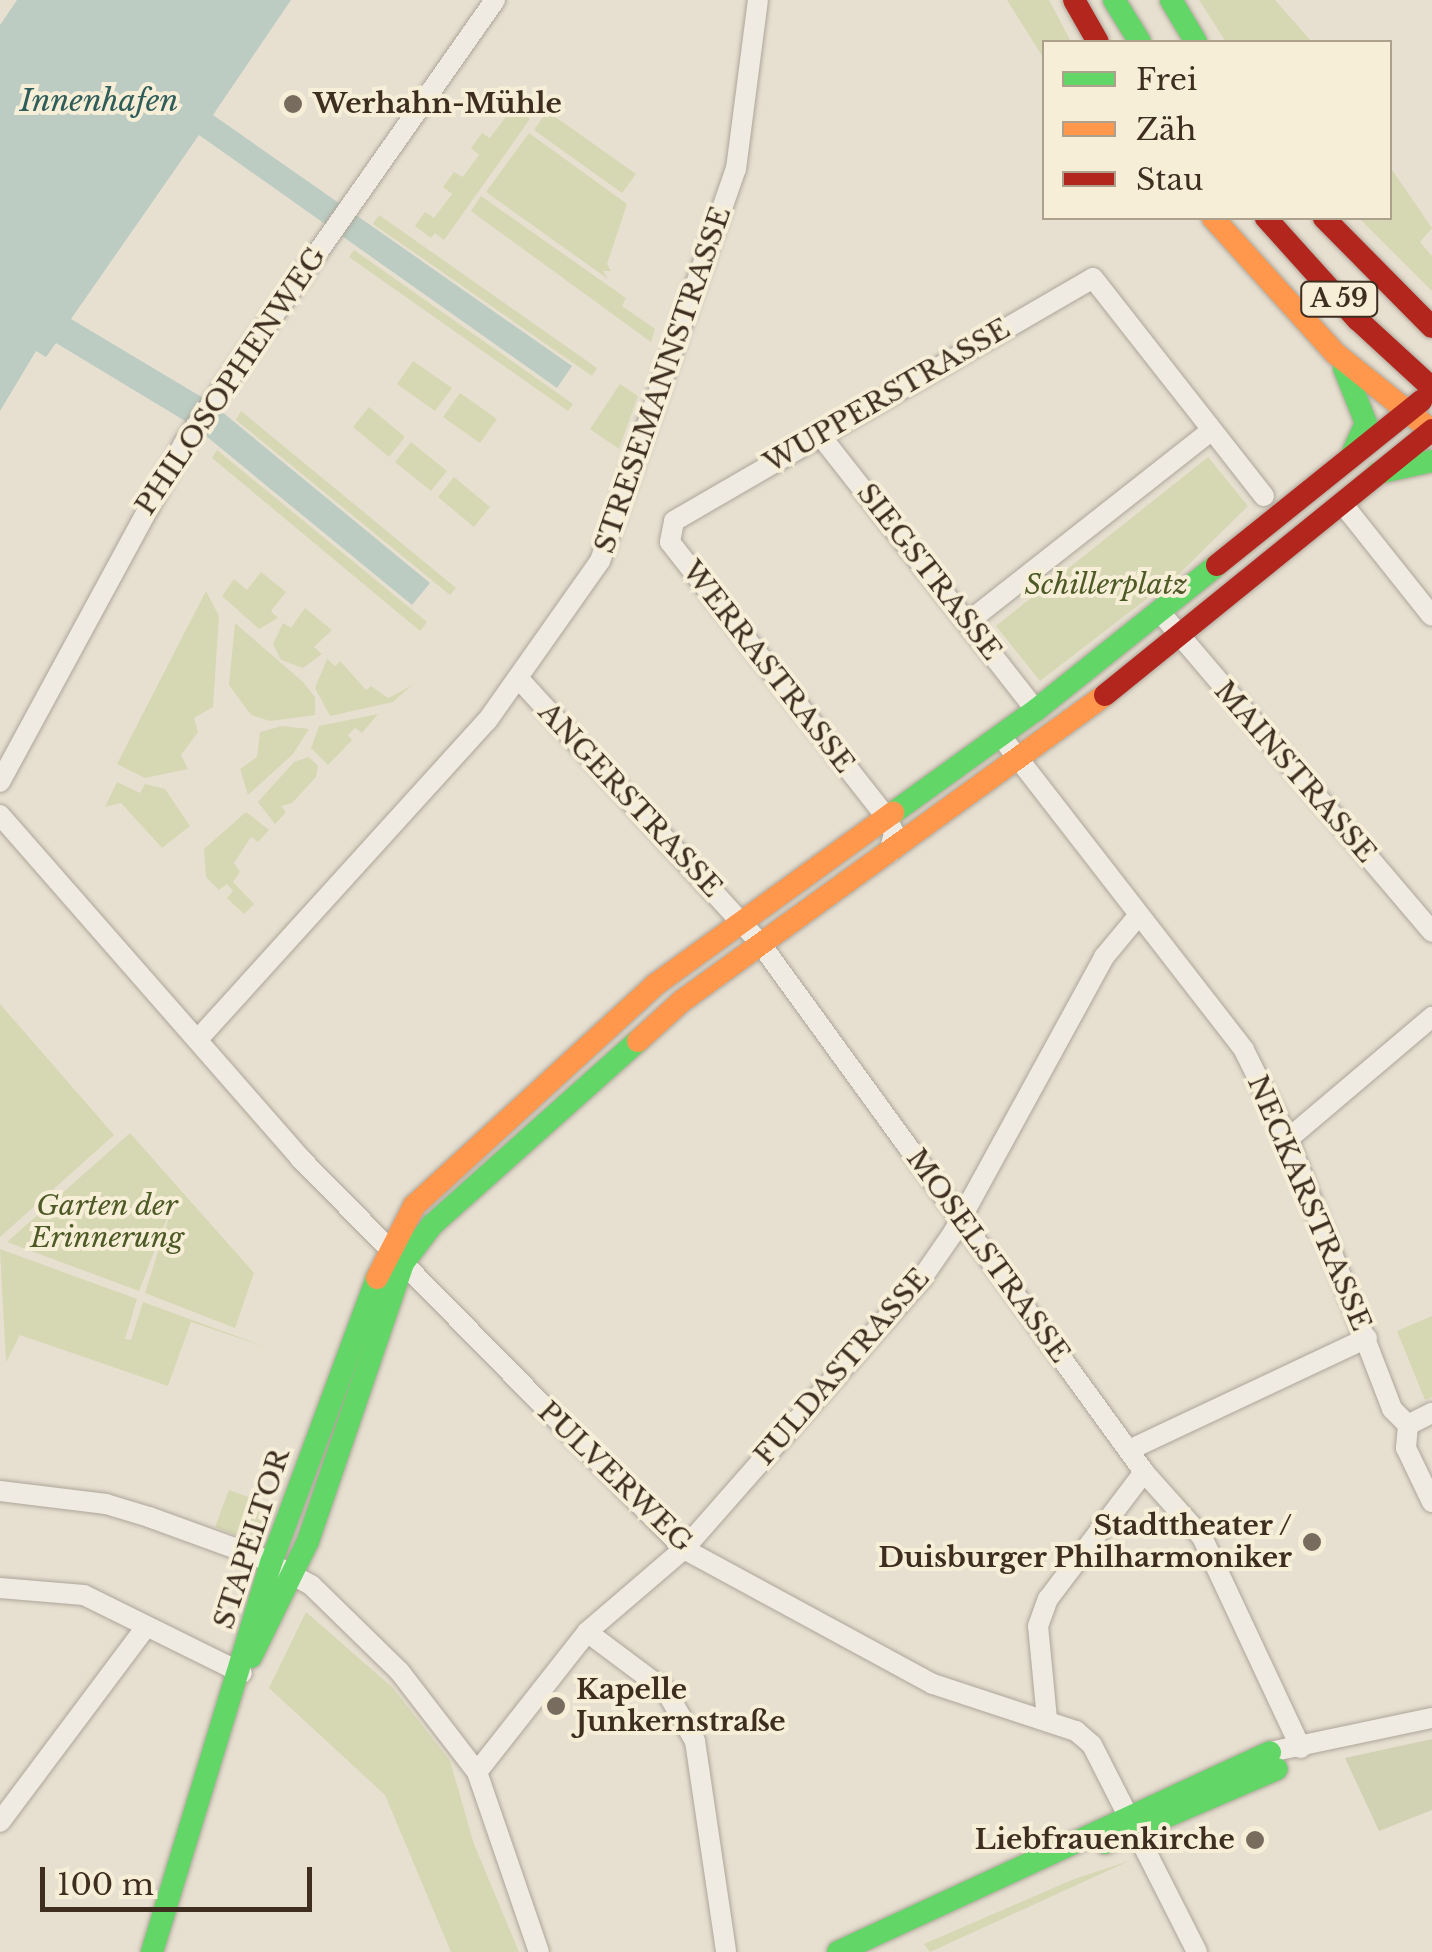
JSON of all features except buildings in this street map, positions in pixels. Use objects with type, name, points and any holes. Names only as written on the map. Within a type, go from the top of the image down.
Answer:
[{"type":"main road","points":[[1074,0],[1097,40]]},
{"type":"main road","points":[[1114,0],[1139,40]]},
{"type":"main road","points":[[1171,0],[1195,40]]},
{"type":"main road","points":[[395,1256],[591,1080],[760,943],[1024,758],[1180,637],[1432,430],[1336,354],[1215,220]]},
{"type":"main road","name":"A 59","points":[[1268,220],[1427,385]]},
{"type":"main road","name":"A 59","points":[[1326,220],[1432,327]]},
{"type":"main road","points":[[1336,354],[1366,423],[1352,454]]},
{"type":"main road","points":[[395,1256],[414,1206],[486,1134],[655,985],[1036,710],[1408,412],[1427,385]]},
{"type":"main road","points":[[1378,474],[1432,461]]},
{"type":"main road","name":"STAPELTOR","points":[[243,1670],[272,1563],[395,1256]]},
{"type":"main road","name":"STAPELTOR","points":[[243,1670],[269,1631],[293,1574],[395,1256]]},
{"type":"main road","points":[[152,1952],[243,1670]]},
{"type":"main road","points":[[838,1952],[1274,1760]]},
{"type":"street","name":"PHILOSOPHENWEG","points":[[0,782],[118,556],[212,401],[495,0]]},
{"type":"street","name":"STRESEMANNSTRASSE","points":[[200,1037],[518,678],[607,542],[736,169],[758,0]]},
{"type":"street","name":"WUPPERSTRASSE","points":[[682,514],[1093,278],[1212,430]]},
{"type":"street","points":[[968,622],[1212,430],[1264,496]]},
{"type":"street","name":"SIEGSTRASSE","points":[[820,435],[1036,710]]},
{"type":"street","points":[[1342,503],[1432,616]]},
{"type":"street","name":"WERRASTRASSE","points":[[682,514],[669,530],[670,542],[886,818]]},
{"type":"street","name":"MAINSTRASSE","points":[[1160,612],[1432,932]]},
{"type":"street","name":"ANGERSTRASSE","points":[[518,678],[742,922]]},
{"type":"street","name":"NECKARSTRASSE","points":[[1000,735],[1024,758],[1138,916],[1244,1050],[1288,1139],[1392,1409],[1408,1425],[1406,1448],[1431,1501]]},
{"type":"street","points":[[0,815],[200,1037],[300,1158],[395,1256]]},
{"type":"street","points":[[886,818],[894,833],[889,853]]},
{"type":"street","name":"FULDASTRASSE","points":[[477,1772],[587,1632],[684,1550],[922,1278],[960,1219],[1104,957],[1138,916]]},
{"type":"street","name":"MOSELSTRASSE","points":[[742,922],[1144,1472],[1202,1538],[1301,1748]]},
{"type":"street","points":[[1288,1139],[1432,1017]]},
{"type":"street","name":"PULVERWEG","points":[[395,1256],[684,1550],[933,1684],[1047,1720],[1092,1745],[1197,1952]]},
{"type":"street","points":[[1129,1450],[1366,1338]]},
{"type":"street","points":[[1408,1425],[1432,1413]]},
{"type":"street","points":[[1047,1720],[1038,1626],[1048,1599],[1144,1472]]},
{"type":"street","points":[[0,1491],[106,1504],[293,1574],[400,1672],[477,1772],[538,1952]]},
{"type":"street","points":[[0,1588],[84,1594],[145,1628],[243,1670]]},
{"type":"street","points":[[0,1819],[145,1628]]},
{"type":"street","points":[[587,1632],[666,1692],[695,1741],[726,1952]]},
{"type":"street","points":[[1274,1760],[1301,1748],[1432,1718]]},
{"type":"green space","points":[[1007,0],[1049,0],[1070,40],[1042,40],[1042,56]]},
{"type":"green space","points":[[1199,0],[1275,0],[1310,40],[1225,40]]},
{"type":"green space","points":[[504,101],[530,119],[444,240],[435,233],[431,238],[415,226],[425,212],[434,218],[452,194],[443,187],[454,172],[463,177],[479,155],[471,148],[482,133],[490,138],[507,115],[499,108]]},
{"type":"green space","points":[[547,111],[636,174],[622,193],[534,130]]},
{"type":"green space","points":[[529,133],[627,204],[607,264],[611,271],[603,271],[608,279],[486,192]]},
{"type":"green space","points":[[1392,170],[1432,228],[1420,242],[1432,256],[1432,291],[1361,220],[1392,220]]},
{"type":"green space","points":[[481,196],[626,298],[622,306],[655,329],[651,342],[471,211]]},
{"type":"green space","points":[[379,215],[597,368],[592,376],[373,224]]},
{"type":"green space","points":[[354,250],[573,404],[568,411],[349,257]]},
{"type":"green space","points":[[413,361],[452,388],[435,411],[397,384]]},
{"type":"green space","points":[[620,384],[638,396],[619,449],[590,429]]},
{"type":"green space","points":[[460,393],[497,419],[480,443],[443,417]]},
{"type":"green space","points":[[369,407],[405,437],[389,457],[353,427]]},
{"type":"green space","points":[[241,411],[456,588],[450,595],[236,420]]},
{"type":"green space","points":[[411,442],[447,471],[431,491],[395,462]]},
{"type":"green space","points":[[217,450],[427,622],[420,631],[212,458]]},
{"type":"green space","name":"Schillerplatz","points":[[1208,457],[1248,506],[1179,574],[1040,681],[996,626]]},
{"type":"green space","points":[[454,477],[490,507],[474,527],[438,497]]},
{"type":"green space","points":[[261,572],[286,592],[271,611],[278,618],[259,629],[222,596],[234,579],[247,590]]},
{"type":"green space","points":[[206,591],[219,616],[213,707],[194,718],[198,732],[181,755],[188,769],[145,778],[117,764]]},
{"type":"green space","points":[[305,608],[332,630],[314,647],[322,654],[303,668],[281,660],[273,644],[283,623],[291,628]]},
{"type":"green space","points":[[235,623],[303,682],[315,697],[315,715],[270,721],[251,715],[229,685]]},
{"type":"green space","points":[[327,659],[335,666],[340,661],[366,690],[371,686],[388,698],[411,686],[393,702],[330,716],[315,688]]},
{"type":"green space","points":[[378,714],[362,733],[355,728],[348,735],[352,740],[328,765],[311,748],[319,726]]},
{"type":"green space","points":[[282,726],[309,729],[293,754],[248,795],[240,769],[257,757],[260,732]]},
{"type":"green space","points":[[309,757],[318,766],[316,777],[292,803],[281,806],[286,812],[275,824],[258,802],[294,762]]},
{"type":"green space","points":[[117,782],[140,793],[145,784],[165,789],[190,826],[162,848],[121,803],[105,807]]},
{"type":"green space","points":[[246,812],[269,830],[258,842],[251,837],[234,863],[240,872],[233,882],[254,904],[244,914],[227,898],[233,891],[227,884],[219,890],[206,877],[204,849]]},
{"type":"green space","name":"Garten der Erinnerung","points":[[0,1004],[114,1135],[0,1237]]},
{"type":"green space","name":"Garten der Erinnerung","points":[[130,1133],[254,1273],[235,1328],[145,1293],[176,1195],[139,1291],[7,1242]]},
{"type":"green space","name":"Garten der Erinnerung","points":[[0,1249],[137,1299],[125,1339],[131,1340],[143,1302],[272,1349],[191,1322],[168,1386],[20,1335],[6,1362]]},
{"type":"green space","points":[[1432,1316],[1432,1397],[1425,1400],[1397,1331]]},
{"type":"green space","points":[[229,1490],[273,1506],[259,1544],[215,1527]]},
{"type":"green space","points":[[306,1612],[393,1688],[450,1761],[474,1844],[519,1952],[451,1952],[385,1795],[269,1688]]},
{"type":"green space","points":[[1432,1739],[1432,1810],[1379,1831],[1345,1758]]},
{"type":"green space","points":[[1129,1861],[930,1952],[924,1944],[1074,1879]]},
{"type":"water","name":"Innenhafen","points":[[17,0],[291,0],[213,115],[572,366],[557,388],[199,135],[71,319],[210,402],[430,583],[412,605],[195,427],[56,343],[46,357],[36,351],[0,411],[0,25]]},
{"type":"traffic: fast","points":[[1114,0],[1139,40]]},
{"type":"traffic: fast","points":[[1171,0],[1195,40]]},
{"type":"traffic: fast","points":[[1344,368],[1366,423],[1352,454]]},
{"type":"traffic: fast","points":[[1378,473],[1432,461]]},
{"type":"traffic: fast","points":[[893,813],[1036,710],[1217,565]]},
{"type":"traffic: fast","points":[[251,1657],[308,1541],[403,1263],[432,1225],[638,1041]]},
{"type":"traffic: fast","points":[[152,1952],[271,1563],[377,1278]]},
{"type":"traffic: fast","points":[[838,1952],[1270,1752]]},
{"type":"traffic: fast","points":[[1105,1843],[1277,1769]]},
{"type":"traffic: slow","points":[[1215,220],[1336,354],[1432,431]]},
{"type":"traffic: slow","points":[[638,1041],[682,1001],[1105,695]]},
{"type":"traffic: slow","points":[[377,1278],[414,1206],[655,985],[893,813]]},
{"type":"traffic: jam","points":[[1074,0],[1097,40]]},
{"type":"traffic: jam","points":[[1268,220],[1358,320],[1432,388]]},
{"type":"traffic: jam","points":[[1326,220],[1432,327]]},
{"type":"traffic: jam","points":[[1217,565],[1421,401]]},
{"type":"traffic: jam","points":[[1105,695],[1432,430]]},
{"type":"place","name":"Werhahn-Mühle","points":[[293,104]]},
{"type":"place","name":"Stadttheater / Duisburger Philharmoniker","points":[[1312,1542]]},
{"type":"place","name":"Kapelle Junkernstraße","points":[[556,1706]]},
{"type":"place","name":"Liebfrauenkirche","points":[[1255,1840]]}]
